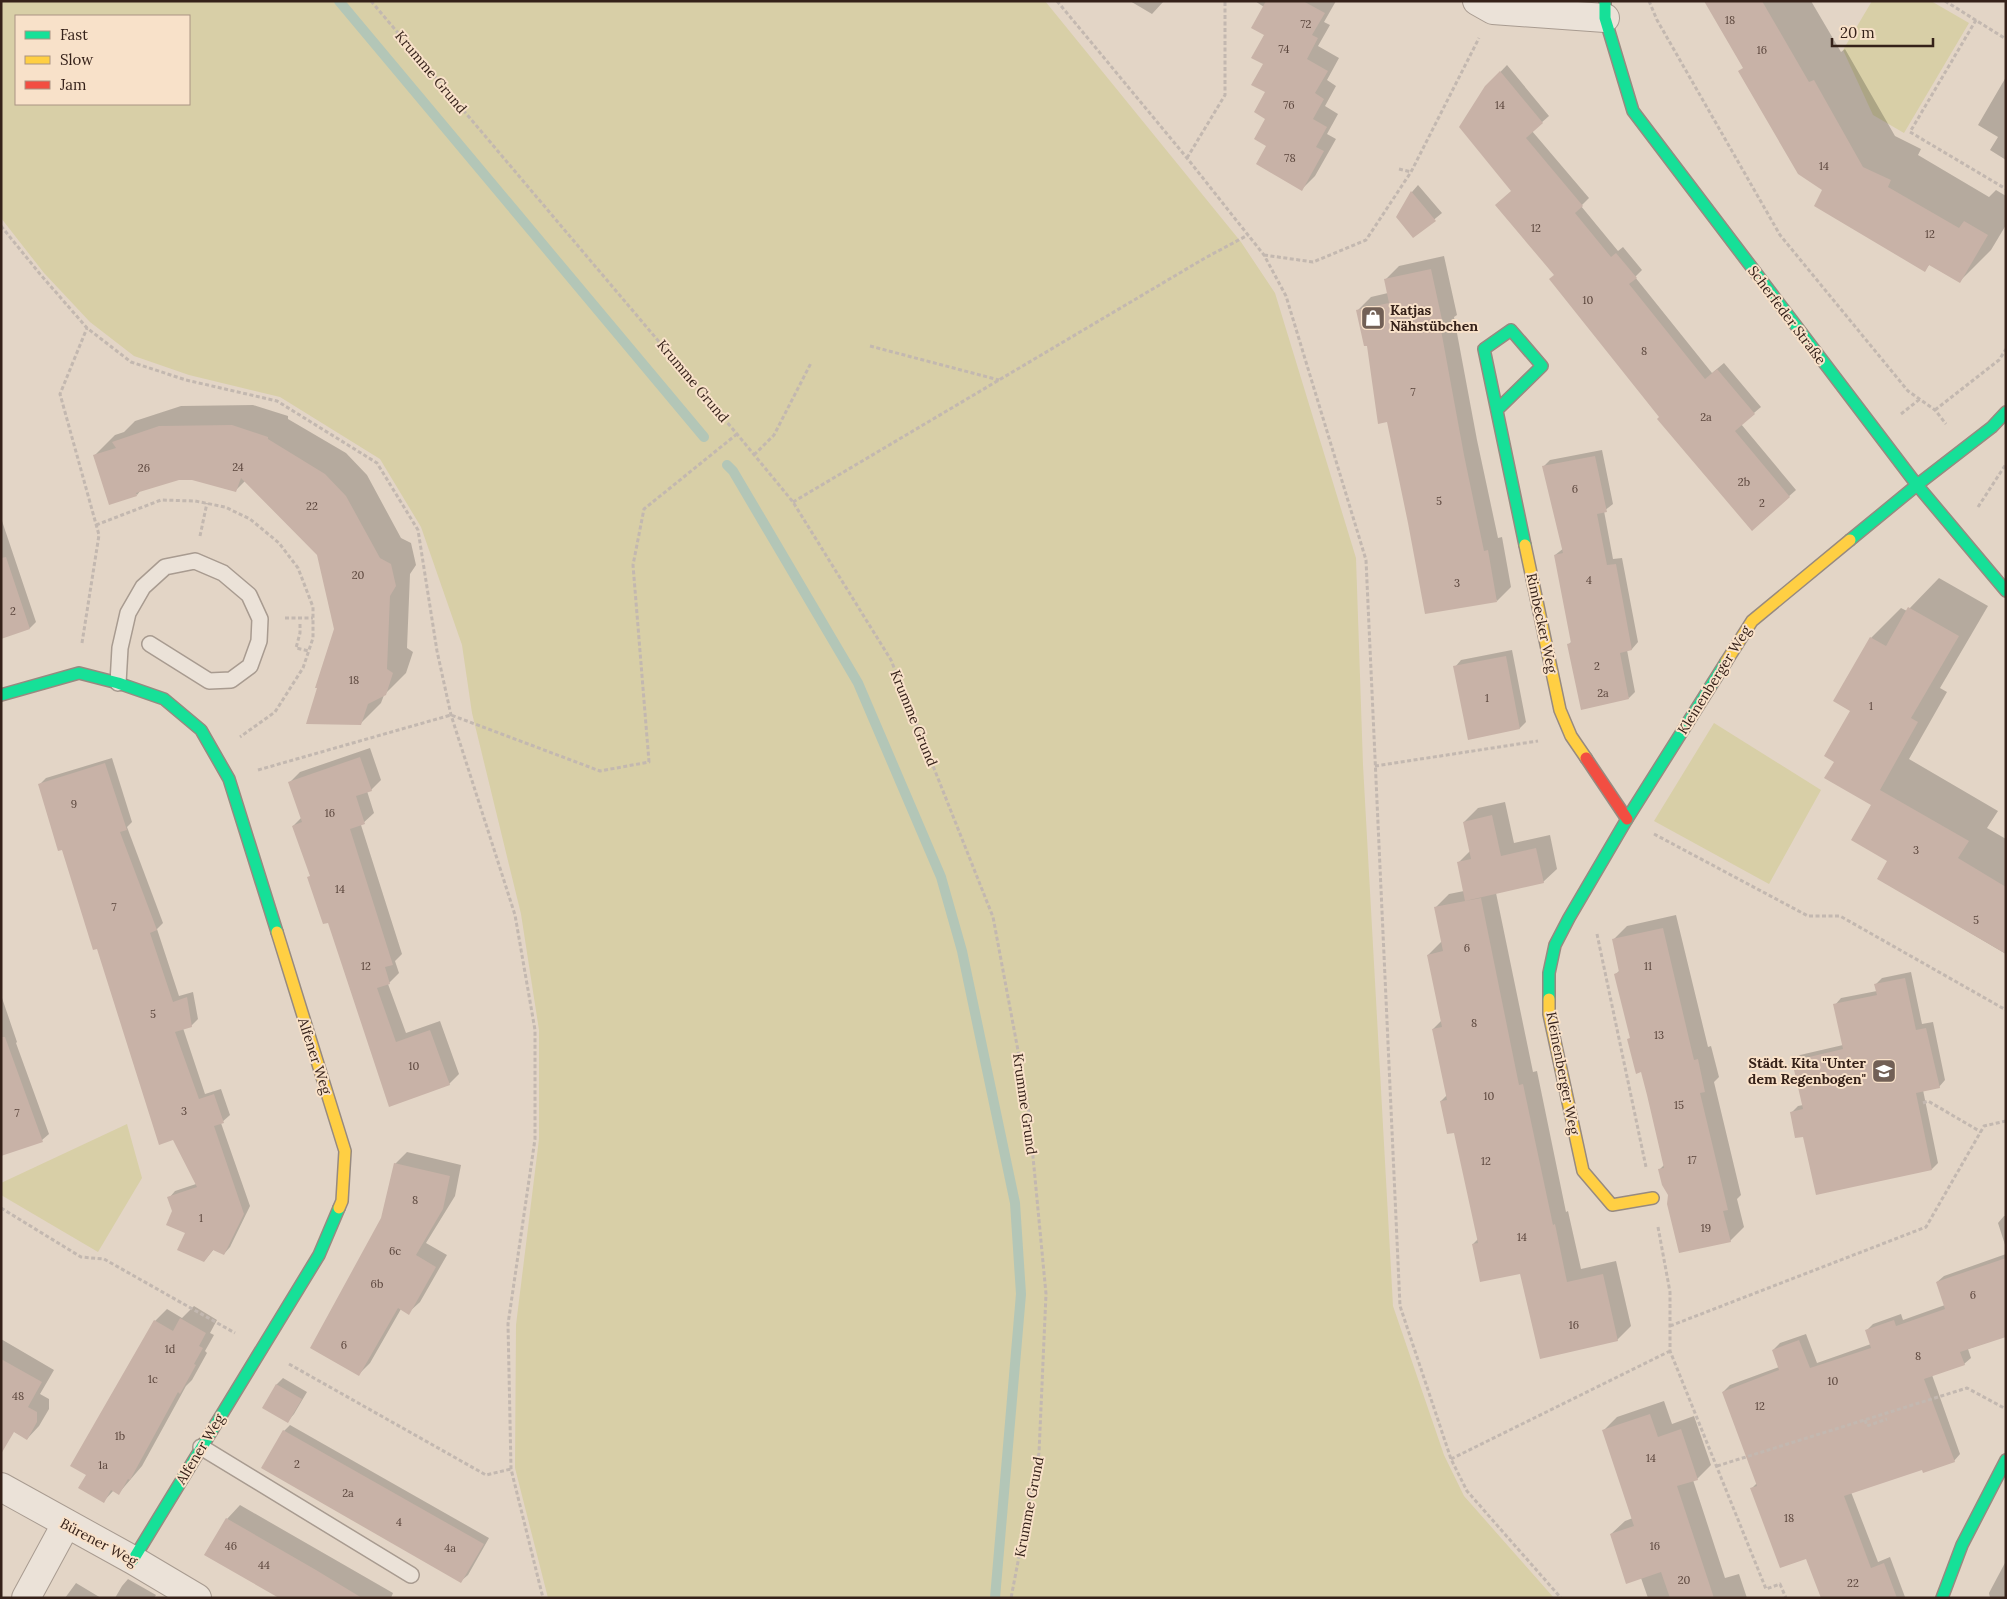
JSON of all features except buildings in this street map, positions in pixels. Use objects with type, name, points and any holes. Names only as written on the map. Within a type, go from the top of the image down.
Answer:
[{"type":"street","name":"Scherfeder Straße","points":[[1485,6],[1605,10],[1633,111],[1917,485],[2006,591]]},
{"type":"street","name":"Rimbecker Weg","points":[[1497,410],[1542,366],[1511,330],[1484,349],[1560,710],[1571,736],[1627,819]]},
{"type":"street","name":"Kleinenberger Weg","points":[[1653,1198],[1612,1205],[1583,1171],[1550,1014],[1549,973],[1555,945],[1627,819],[1752,620],[1917,485],[1992,427],[2006,412]]},
{"type":"street","name":"Alfener Weg","points":[[79,673],[118,683],[164,699],[201,730],[229,779],[345,1151],[342,1202],[318,1256],[134,1560]]},
{"type":"street","points":[[1,695],[79,673]]},
{"type":"street","points":[[1942,1598],[1950,1570],[1975,1516],[2006,1460]]},
{"type":"street","name":"Bürener Weg","points":[[1,1487],[134,1560],[197,1598]]},
{"type":"street","points":[[26,1598],[66,1524]]},
{"type":"lane","points":[[118,683],[120,648],[128,613],[143,587],[165,567],[195,561],[223,573],[249,595],[260,619],[259,641],[250,666],[231,680],[209,681],[150,644]]},
{"type":"lane","points":[[201,1447],[411,1575]]},
{"type":"path","name":"Krumme Grund","points":[[371,1],[793,502],[891,660],[994,917],[1028,1104],[1046,1294],[1039,1453],[1011,1598]]},
{"type":"path","points":[[1057,1],[1187,158],[1264,255],[1286,296],[1366,560],[1400,1306],[1451,1459],[1468,1491],[1561,1598]]},
{"type":"path","points":[[1187,158],[1225,94],[1225,1]]},
{"type":"path","points":[[1649,1],[1657,20],[1780,235],[1908,391],[1935,410],[1965,448]]},
{"type":"path","points":[[1945,1],[2006,39]]},
{"type":"path","points":[[1264,255],[1313,262],[1366,240],[1411,172],[1485,6]]},
{"type":"path","points":[[1976,20],[1910,132],[2006,189]]},
{"type":"path","points":[[1399,169],[1411,172]]},
{"type":"path","points":[[1,226],[87,328],[131,362],[186,380],[277,401],[377,463],[418,530],[437,651],[451,715],[515,915],[534,1030],[534,1139],[508,1324],[511,1470],[543,1598]]},
{"type":"path","points":[[793,502],[1205,258],[1248,235]]},
{"type":"path","points":[[79,673],[84,625],[99,535],[60,394],[87,328]]},
{"type":"path","points":[[870,346],[1000,380]]},
{"type":"path","points":[[1935,410],[1999,360],[2006,349]]},
{"type":"path","points":[[754,455],[774,434],[812,363]]},
{"type":"path","points":[[229,779],[451,715],[600,771],[649,762],[633,565],[644,509],[737,434]]},
{"type":"path","points":[[1977,508],[2006,464]]},
{"type":"path","points":[[195,561],[207,503]]},
{"type":"path","points":[[300,624],[296,648],[309,651]]},
{"type":"path","points":[[1375,766],[1571,736]]},
{"type":"path","points":[[1627,819],[1808,916],[1840,916],[2006,1010]]},
{"type":"path","points":[[1569,918],[1597,934],[1653,1198],[1670,1292],[1670,1351],[1766,1589],[1780,1584],[1786,1598]]},
{"type":"path","points":[[1922,1102],[1928,1101],[1981,1132]]},
{"type":"path","points":[[1670,1326],[1926,1227],[1984,1126],[2006,1121]]},
{"type":"path","points":[[1,1208],[81,1256],[104,1259],[486,1475],[511,1470]]},
{"type":"path","points":[[1451,1459],[1670,1351]]},
{"type":"path","points":[[1717,1466],[1967,1388],[2006,1409]]},
{"type":"path","points":[[1865,1420],[1867,1426],[1887,1419]]},
{"type":"shaded area","points":[[1,1],[1045,1],[1241,242],[1275,293],[1356,558],[1363,765],[1393,1306],[1444,1455],[1464,1496],[1554,1598],[548,1598],[515,1468],[516,1325],[539,1139],[539,1030],[521,914],[472,713],[462,645],[421,527],[380,459],[280,397],[189,375],[134,356],[90,322],[44,273],[1,218]]},
{"type":"shaded area","points":[[1872,1],[1931,1],[1969,23],[1904,133],[1873,115],[1843,50]]},
{"type":"shaded area","points":[[1714,723],[1821,790],[1769,884],[1654,821]]},
{"type":"shaded area","points":[[127,1124],[142,1178],[98,1252],[1,1195],[1,1183]]},
{"type":"waterway","points":[[339,1],[704,437]]},
{"type":"waterway","points":[[727,465],[733,471],[858,683],[941,877],[962,951],[1015,1203],[1021,1294],[995,1598]]},
{"type":"traffic: fast","points":[[1605,1],[1605,18],[1633,111],[1917,485],[2006,591]]},
{"type":"traffic: fast","points":[[1497,410],[1542,366],[1511,330],[1484,349],[1525,545]]},
{"type":"traffic: fast","points":[[1850,540],[1992,427],[2006,412]]},
{"type":"traffic: fast","points":[[1549,999],[1549,973],[1555,945],[1569,918],[1627,819],[1726,662]]},
{"type":"traffic: fast","points":[[1,695],[79,673],[118,683],[164,699],[201,730],[229,779],[277,932]]},
{"type":"traffic: fast","points":[[133,1560],[319,1255],[339,1208]]},
{"type":"traffic: fast","points":[[1942,1598],[1962,1545],[2006,1460]]},
{"type":"traffic: slow","points":[[1726,662],[1752,621],[1850,540]]},
{"type":"traffic: slow","points":[[1525,545],[1560,710],[1571,736],[1586,758]]},
{"type":"traffic: slow","points":[[277,932],[345,1151],[342,1201],[339,1208]]},
{"type":"traffic: slow","points":[[1549,999],[1549,1014],[1583,1171],[1612,1205],[1653,1198]]},
{"type":"traffic: jam","points":[[1586,758],[1627,819]]},
{"type":"place","name":"Katjas Nähstübchen","points":[[1373,318]]},
{"type":"place","name":"Städt. Kita \"Unter dem Regenbogen\"","points":[[1884,1071]]}]
